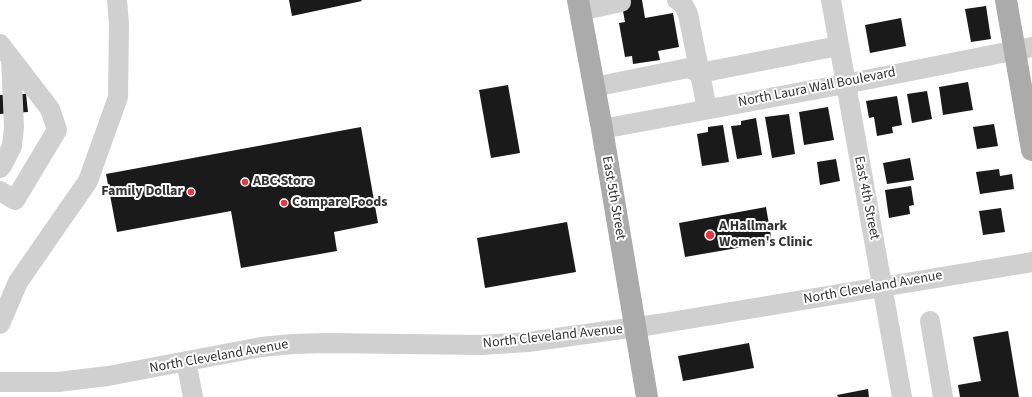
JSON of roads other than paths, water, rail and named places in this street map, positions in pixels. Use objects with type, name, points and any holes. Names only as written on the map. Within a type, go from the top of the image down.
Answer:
[{"type":"main road","points":[[1006,0],[1023,48],[1032,150]]},
{"type":"main road","name":"East 5th Street","points":[[579,5],[602,129],[647,397]]},
{"type":"street","points":[[108,0],[119,52]]},
{"type":"street","points":[[0,324],[18,282],[88,181],[118,97],[119,24],[117,0]]},
{"type":"street","points":[[677,0],[683,4],[688,14],[707,109]]},
{"type":"street","name":"East 4th Street","points":[[831,0],[838,46],[883,286],[902,397]]},
{"type":"street","points":[[579,5],[621,2]]},
{"type":"street","points":[[594,87],[688,68],[700,73],[838,46]]},
{"type":"street","name":"North Laura Wall Boulevard","points":[[602,129],[845,84],[1023,48]]},
{"type":"street","points":[[0,168],[12,146],[14,127],[5,51]]},
{"type":"street","points":[[0,191],[15,200],[57,130],[50,109],[5,51]]},
{"type":"street","name":"North Cleveland Avenue","points":[[0,382],[58,382],[108,376],[260,347],[293,344],[481,345],[528,342],[635,328],[1032,262]]},
{"type":"street","points":[[930,320],[943,397]]},
{"type":"street","points":[[186,361],[193,397]]},
{"type":"place","name":"ABC Store","points":[[245,182]]},
{"type":"place","name":"Family Dollar","points":[[191,192]]},
{"type":"place","name":"Compare Foods","points":[[284,203]]},
{"type":"place","name":"A Hallmark Women's Clinic","points":[[710,235]]}]
